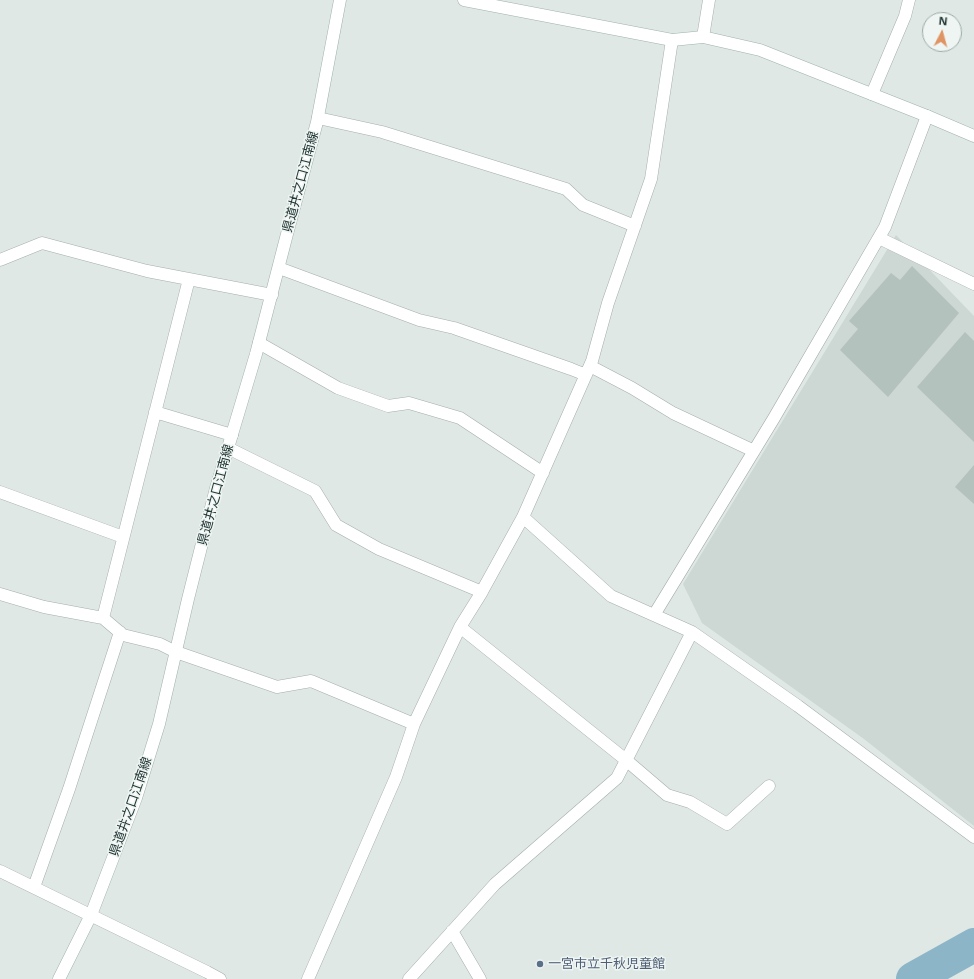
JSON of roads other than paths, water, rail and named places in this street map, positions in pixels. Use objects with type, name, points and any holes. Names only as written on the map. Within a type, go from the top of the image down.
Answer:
[{"type":"street","name":"県道井之口江南線","points":[[59,979],[91,915],[136,798],[159,724],[214,496],[259,343],[318,118],[340,0]]},
{"type":"street","points":[[464,0],[672,40],[703,37],[760,50],[974,136]]},
{"type":"street","points":[[703,37],[709,0]]},
{"type":"street","points":[[872,94],[905,16],[909,0]]},
{"type":"street","points":[[308,979],[396,777],[414,724],[460,627],[482,592],[523,517],[592,361],[608,303],[652,180],[672,40]]},
{"type":"street","points":[[654,615],[774,418],[879,238],[885,227],[927,116]]},
{"type":"street","points":[[318,118],[382,132],[566,189],[583,205],[635,226]]},
{"type":"street","points":[[879,238],[974,284]]},
{"type":"street","points":[[0,260],[42,243],[147,271],[272,295]]},
{"type":"street","points":[[279,268],[420,320],[454,328],[571,369],[588,371],[632,388],[673,413],[754,451]]},
{"type":"street","points":[[103,618],[189,279]]},
{"type":"street","points":[[259,343],[338,388],[388,406],[409,403],[460,418],[543,473]]},
{"type":"street","points":[[155,412],[232,435]]},
{"type":"street","points":[[228,448],[315,491],[336,525],[379,549],[482,592]]},
{"type":"street","points":[[0,492],[123,537]]},
{"type":"street","points":[[523,517],[611,596],[692,632],[798,706],[974,837]]},
{"type":"street","points":[[0,594],[44,607],[103,618],[123,635],[160,644],[176,652],[277,687],[311,681],[414,724]]},
{"type":"street","points":[[460,627],[626,760],[667,795],[690,802],[727,824],[769,786]]},
{"type":"street","points":[[34,887],[69,789],[120,632]]},
{"type":"street","points":[[409,979],[495,884],[617,778],[692,632]]},
{"type":"street","points":[[0,871],[220,979]]},
{"type":"street","points":[[452,932],[480,979]]},
{"type":"waterway","points":[[913,979],[974,945]]},
{"type":"place","name":"一宮市立千秋児童館","points":[[540,964]]}]
